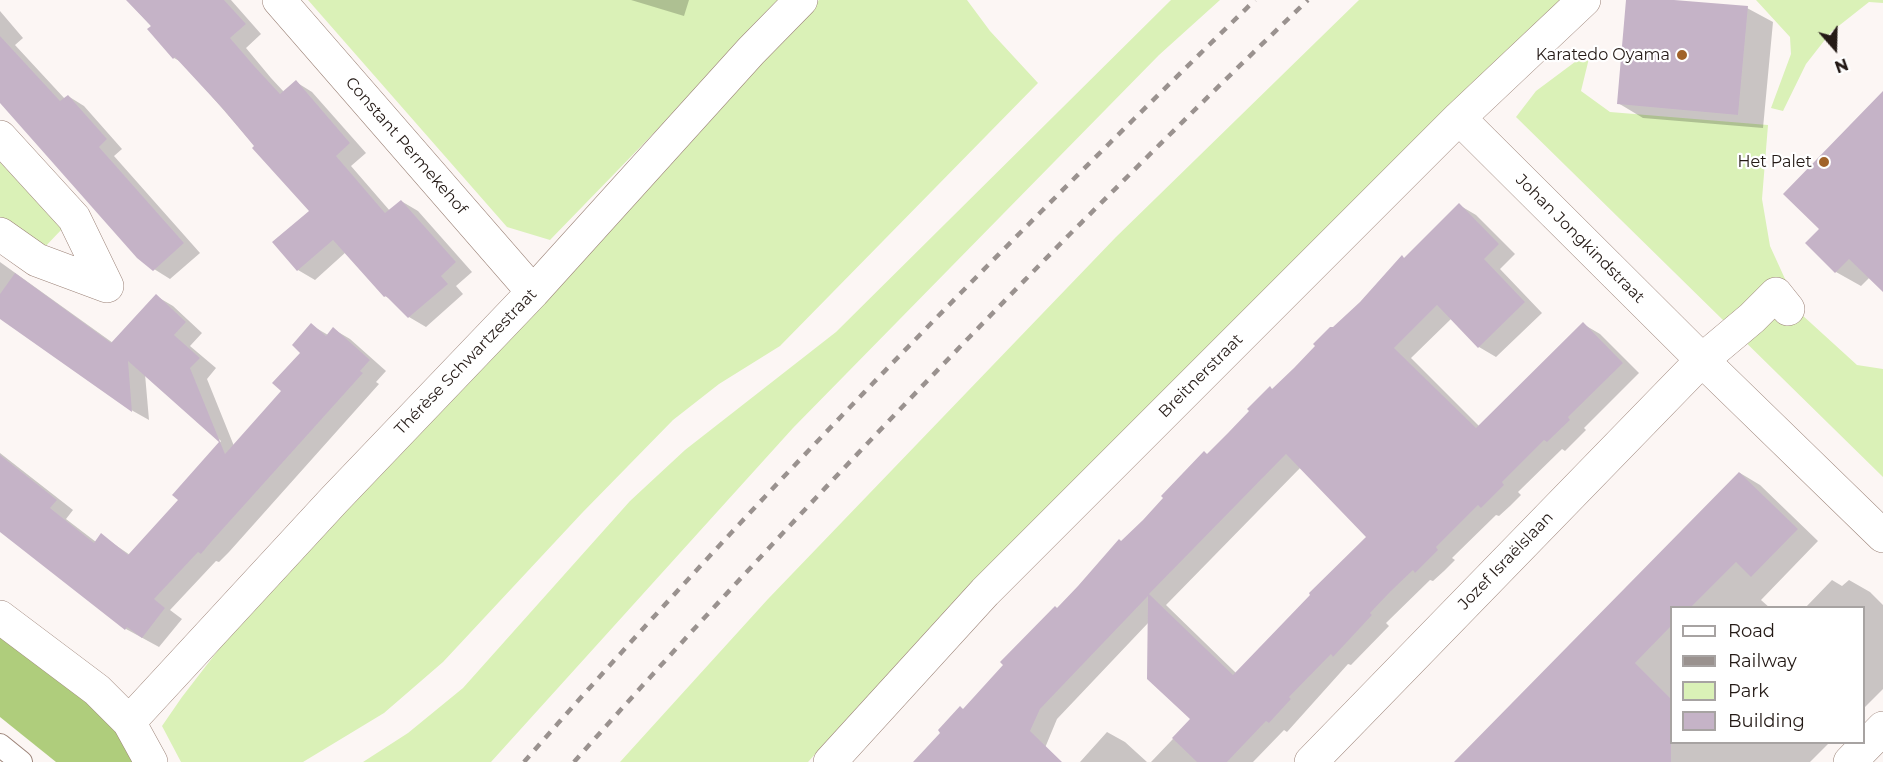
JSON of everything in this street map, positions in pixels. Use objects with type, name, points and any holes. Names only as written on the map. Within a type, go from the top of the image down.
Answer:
[{"type":"street","name":"Constant Permekehof","points":[[279,0],[533,292]]},
{"type":"street","name":"Thérèse Schwartzestraat","points":[[129,722],[334,500],[533,292],[751,51],[801,0]]},
{"type":"street","name":"Breitnerstraat","points":[[830,762],[985,592],[1459,118],[1584,0]]},
{"type":"street","name":"Johan Jongkindstraat","points":[[1459,118],[1883,536]]},
{"type":"street","points":[[0,138],[74,218],[107,286],[37,260],[0,234]]},
{"type":"street","points":[[1702,360],[1752,318],[1776,294],[1788,309]]},
{"type":"street","name":"Jozef Israëlslaan","points":[[1311,762],[1702,360]]},
{"type":"street","points":[[0,617],[97,690],[129,722],[151,762]]},
{"type":"street","points":[[1850,762],[1883,728]]},
{"type":"lane","points":[[0,745],[21,762]]},
{"type":"green space","points":[[308,0],[783,0],[550,240],[507,227]]},
{"type":"green space","points":[[819,0],[967,0],[990,31],[1038,83],[780,346],[719,384],[673,420],[582,513],[443,662],[384,713],[303,762],[181,762],[162,726],[334,500]]},
{"type":"green space","points":[[1171,0],[1220,0],[1159,55],[793,428],[491,762],[363,762],[408,733],[463,688],[630,501],[685,450],[836,332]]},
{"type":"green space","points":[[1359,0],[1565,0],[867,697],[808,762],[620,762],[768,599],[1116,237]]},
{"type":"green space","points":[[1756,0],[1883,0],[1883,3],[1869,2],[1831,32],[1806,64],[1783,111],[1771,108],[1791,54],[1790,37]]},
{"type":"green space","points":[[1591,50],[1581,91],[1610,112],[1768,125],[1762,199],[1770,246],[1801,314],[1857,365],[1883,369],[1883,477],[1516,117],[1536,91]]},
{"type":"green space","points":[[0,162],[62,229],[42,250],[0,219]]},
{"type":"green space","points":[[0,632],[102,709],[134,762],[56,762],[0,717]]},
{"type":"building","points":[[126,0],[224,0],[246,24],[230,38],[255,67],[280,94],[296,80],[350,143],[336,156],[385,213],[401,200],[456,262],[441,276],[448,284],[408,318],[386,296],[384,297],[333,240],[297,271],[272,242],[309,211],[252,148],[254,146],[224,110],[175,57],[173,59],[147,29],[151,26]]},
{"type":"building","name":"Karatedo Oyama","points":[[1626,0],[1674,0],[1748,6],[1738,115],[1617,104]]},
{"type":"building","points":[[0,36],[60,101],[68,95],[107,139],[99,147],[184,243],[153,271],[137,258],[0,103]]},
{"type":"building","points":[[1883,91],[1883,292],[1849,259],[1835,273],[1805,243],[1819,229],[1783,194]]},
{"type":"building","points":[[1459,203],[1499,244],[1484,259],[1525,302],[1478,348],[1437,305],[1394,348],[1476,428],[1583,322],[1623,363],[1568,417],[1570,420],[1547,442],[1544,440],[1502,482],[1504,485],[1481,508],[1478,505],[1436,547],[1438,550],[1415,573],[1413,570],[1391,591],[1333,657],[1331,654],[1289,697],[1291,699],[1269,723],[1266,721],[1227,762],[1197,762],[1172,738],[1190,719],[1147,679],[1148,596],[1040,709],[1030,731],[1062,762],[913,762],[940,733],[938,730],[960,706],[963,709],[1003,665],[1000,662],[1055,606],[1057,608],[1119,539],[1121,541],[1143,520],[1163,498],[1161,496],[1204,451],[1207,454],[1270,386],[1272,389],[1294,368],[1315,346],[1313,344],[1360,302],[1402,255],[1404,258]],"holes":[[[1286,454],[1366,537],[1309,593],[1310,595],[1233,675],[1149,594]]]},
{"type":"building","points":[[15,273],[111,343],[156,294],[186,322],[174,335],[200,358],[190,368],[225,454],[281,391],[272,383],[300,353],[292,345],[311,323],[326,336],[333,327],[370,360],[360,371],[363,373],[201,554],[198,552],[154,599],[165,608],[142,638],[127,627],[125,630],[0,532],[0,455],[57,500],[50,508],[94,543],[101,533],[128,555],[178,500],[172,495],[219,442],[128,361],[132,412],[0,319],[0,294]]},
{"type":"building","points":[[1739,472],[1798,529],[1751,577],[1736,562],[1692,606],[1670,606],[1670,627],[1635,663],[1670,698],[1671,762],[1454,762]]},
{"type":"railway","points":[[524,762],[701,566],[882,374],[974,279],[1255,0]]},
{"type":"railway","points":[[574,762],[756,562],[943,365],[1069,235],[1308,0]]},
{"type":"place","name":"Karatedo Oyama","points":[[1682,55]]},
{"type":"place","name":"Het Palet","points":[[1824,162]]}]
